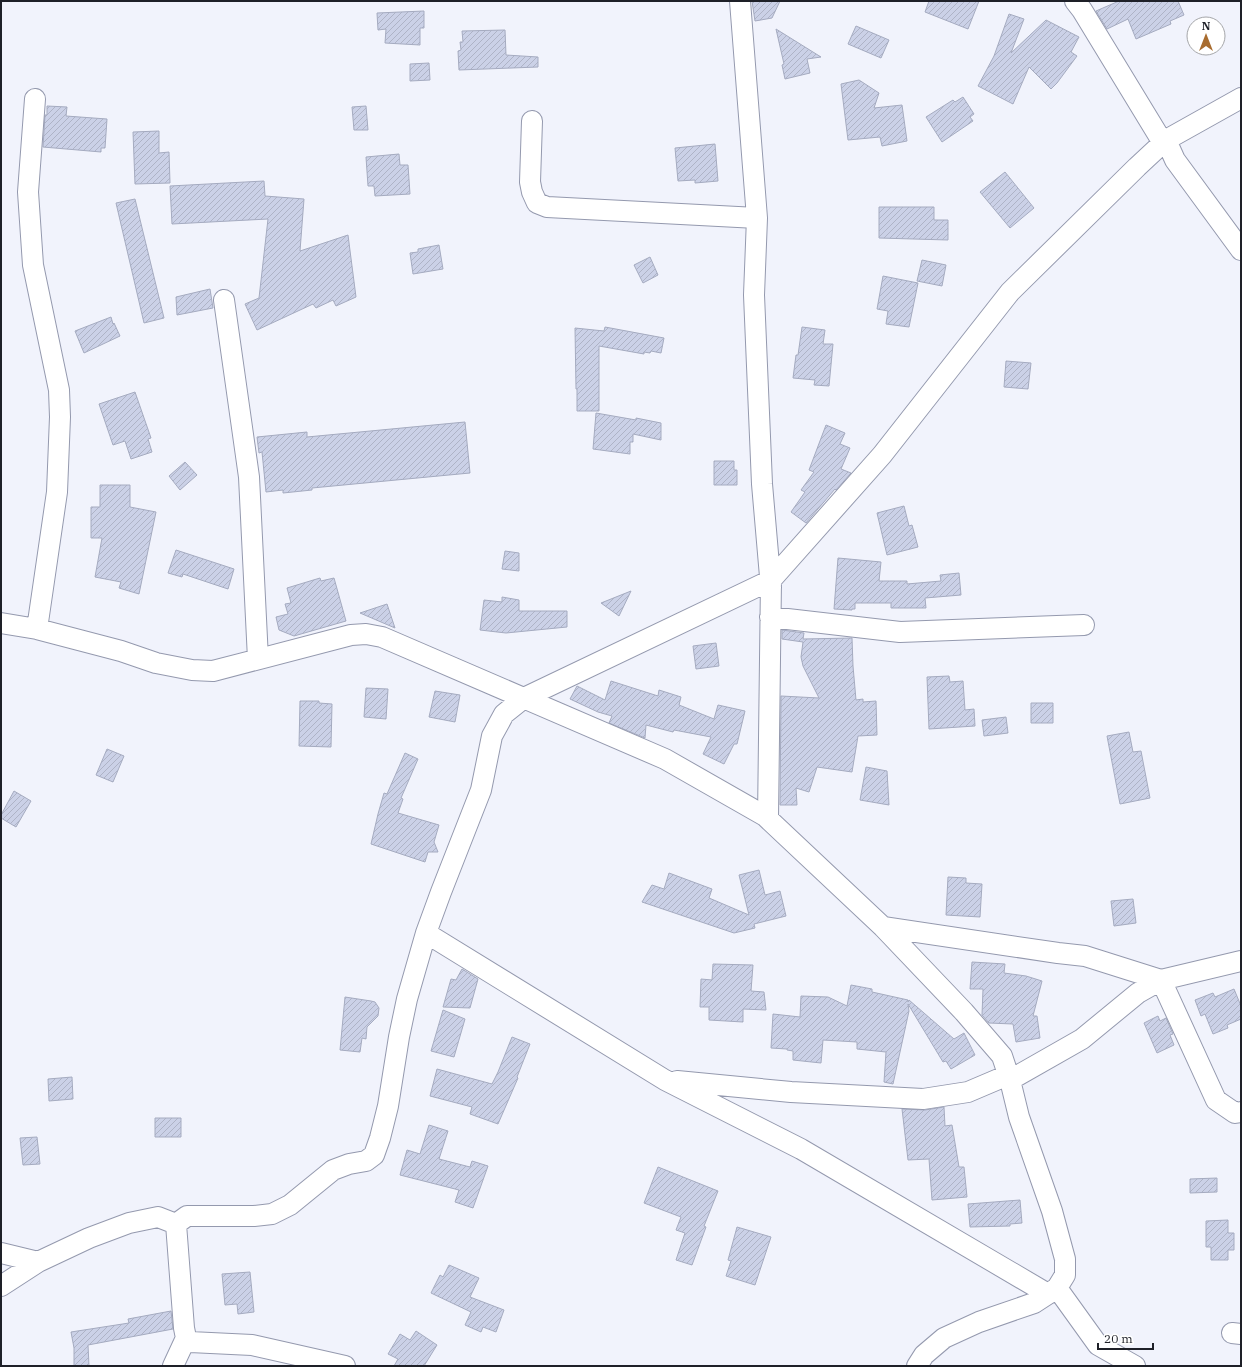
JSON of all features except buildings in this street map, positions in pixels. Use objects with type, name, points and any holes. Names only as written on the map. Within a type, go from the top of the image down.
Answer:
[{"type":"street","points":[[740,1],[757,218],[754,295],[762,484],[771,580],[766,817]]},
{"type":"street","points":[[1075,1],[1175,160],[1241,250]]},
{"type":"street","points":[[176,1224],[187,1216],[254,1216],[272,1214],[290,1205],[333,1170],[349,1164],[366,1161],[374,1155],[388,1106],[399,1037],[407,999],[426,933],[481,790],[492,736],[504,714],[524,698],[771,580],[882,455],[1010,292],[1164,142],[1241,98]]},
{"type":"street","points":[[35,99],[28,192],[33,266],[59,390],[60,417],[57,492],[37,629]]},
{"type":"street","points":[[532,121],[530,182],[532,192],[538,203],[547,206],[757,218]]},
{"type":"street","points":[[224,300],[249,477],[258,659]]},
{"type":"street","points":[[766,817],[771,580]]},
{"type":"street","points":[[770,617],[900,632],[1084,625]]},
{"type":"street","points":[[1,623],[37,629],[121,651],[156,663],[192,670],[213,671],[351,635],[366,634],[382,637],[665,759],[766,817],[883,927],[964,1012],[1002,1056],[1019,1117],[1052,1212],[1065,1259],[1065,1275],[1053,1291],[1034,1303],[979,1322],[944,1338],[924,1356],[917,1366]]},
{"type":"street","points":[[883,927],[1084,956],[1161,980],[1216,1100],[1235,1113],[1241,1112]]},
{"type":"street","points":[[426,933],[665,1080],[801,1149],[1053,1291],[1098,1345],[1135,1366]]},
{"type":"street","points":[[665,1080],[791,1092],[923,1099],[968,1092],[1009,1078],[1082,1039],[1138,993],[1161,980],[1241,961]]},
{"type":"street","points":[[1,1286],[38,1262],[90,1238],[130,1223],[158,1217],[176,1224]]},
{"type":"street","points":[[176,1224],[184,1328],[186,1338],[190,1342],[252,1345],[345,1366]]},
{"type":"street","points":[[1,1253],[38,1262]]},
{"type":"street","points":[[173,1366],[186,1338]]}]
